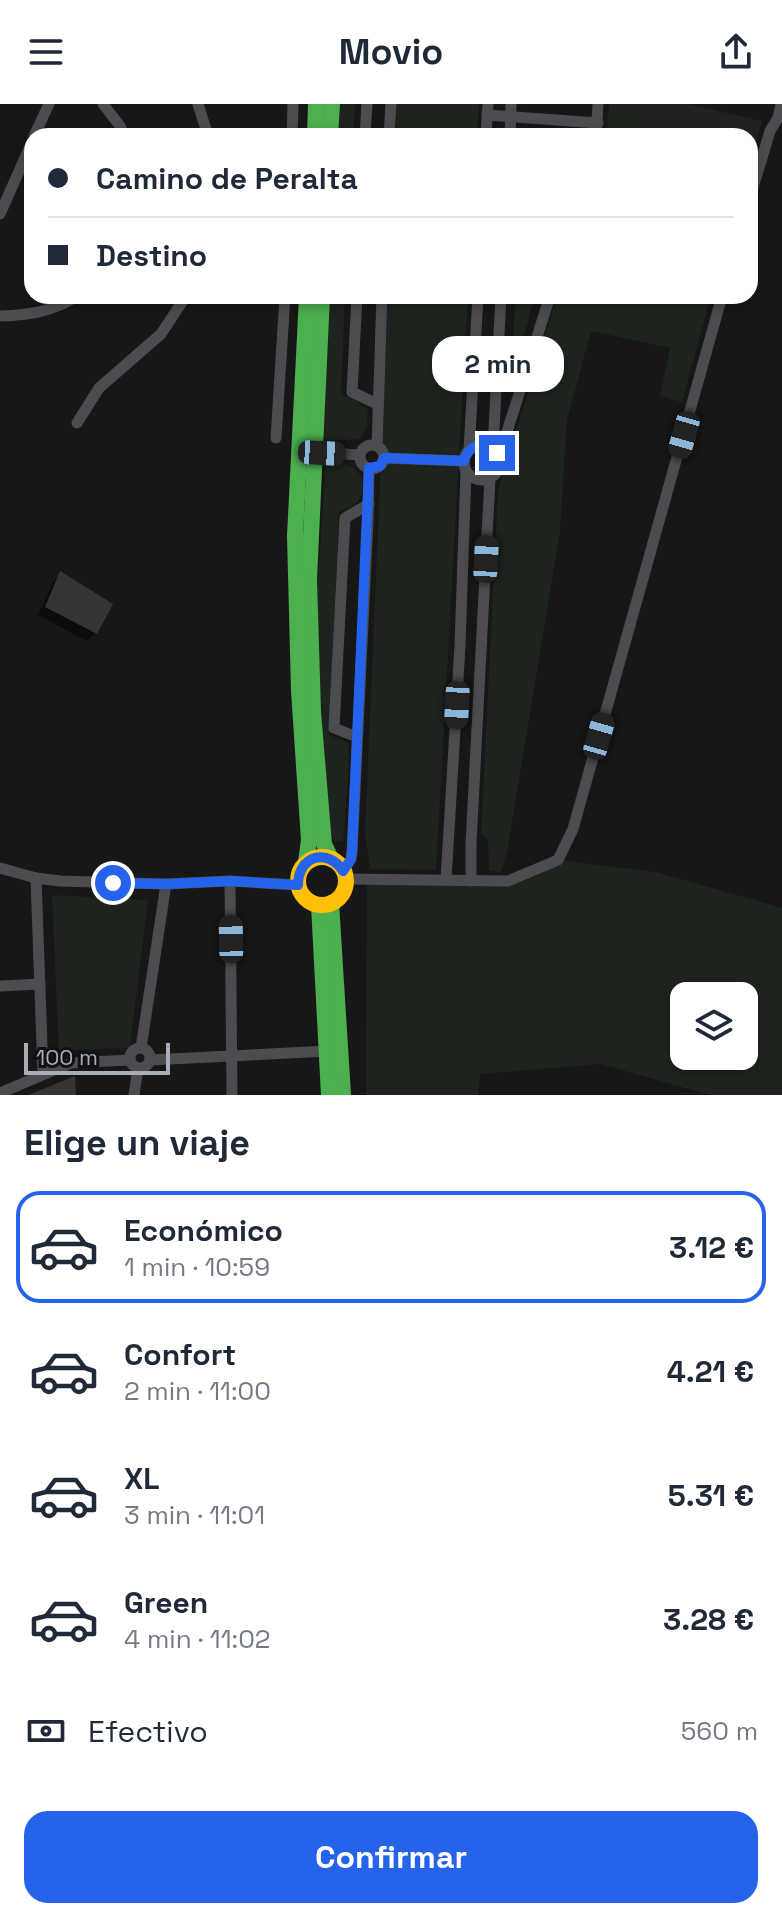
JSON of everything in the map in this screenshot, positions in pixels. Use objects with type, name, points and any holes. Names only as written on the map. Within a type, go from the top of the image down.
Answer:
[{"type":"street","points":[[38,128],[49,104]]},
{"type":"street","points":[[103,104],[121,128]]},
{"type":"street","points":[[198,104],[206,128]]},
{"type":"street","points":[[292,128],[293,104]]},
{"type":"street","points":[[315,128],[316,104]]},
{"type":"street","points":[[330,128],[332,104]]},
{"type":"street","points":[[366,128],[367,104]]},
{"type":"street","points":[[390,128],[391,104]]},
{"type":"street","points":[[510,128],[511,104]]},
{"type":"street","points":[[597,128],[598,104]]},
{"type":"street","points":[[758,171],[770,131],[780,118],[781,104]]},
{"type":"street","points":[[488,110],[511,118],[598,123]]},
{"type":"street","points":[[0,214],[24,160]]},
{"type":"street","points":[[0,316],[31,315],[64,304]]},
{"type":"street","points":[[77,423],[99,388],[161,334],[181,304]]},
{"type":"street","points":[[276,438],[284,304]]},
{"type":"street","points":[[307,304],[295,536],[299,691],[309,840],[298,885],[305,899],[325,904],[342,893],[340,869],[324,844],[313,712],[309,580],[322,304]]},
{"type":"street","points":[[357,304],[352,392],[377,404]]},
{"type":"street","points":[[377,446],[382,304]]},
{"type":"street","points":[[446,880],[459,660],[466,461],[477,304]]},
{"type":"street","points":[[466,461],[472,477],[478,480],[490,478],[498,470],[501,304]]},
{"type":"street","points":[[496,453],[547,304]]},
{"type":"street","points":[[306,862],[318,857],[340,869],[446,880],[508,881],[558,860],[573,829],[720,304]]},
{"type":"street","points":[[466,461],[478,445],[484,445],[496,453]]},
{"type":"street","points":[[377,446],[384,458],[380,466],[369,468],[362,464],[360,455],[364,448],[377,446]]},
{"type":"street","points":[[315,452],[360,455]]},
{"type":"street","points":[[384,458],[466,461]]},
{"type":"street","points":[[340,869],[351,859],[369,468]]},
{"type":"street","points":[[471,881],[490,478]]},
{"type":"street","points":[[357,737],[334,728],[345,518],[369,504]]},
{"type":"street","points":[[0,868],[60,881],[166,884],[230,881],[298,885]]},
{"type":"street","points":[[36,878],[43,1074]]},
{"type":"street","points":[[230,881],[232,1095]]},
{"type":"street","points":[[141,1048],[166,884]]},
{"type":"street","points":[[325,904],[329,1095]]},
{"type":"street","points":[[325,904],[343,1095]]},
{"type":"street","points":[[0,986],[40,984]]},
{"type":"street","points":[[141,1048],[148,1053],[150,1060]]},
{"type":"street","points":[[134,1095],[132,1053],[141,1048]]},
{"type":"street","points":[[150,1060],[328,1051]]},
{"type":"street","points":[[0,1093],[71,1063],[134,1064],[145,1067],[150,1060]]},
{"type":"shaded area","points":[[338,104],[355,104],[354,128],[337,128]]},
{"type":"shaded area","points":[[397,104],[479,104],[478,128],[396,128]]},
{"type":"shaded area","points":[[609,104],[651,104],[644,128],[607,128]]},
{"type":"shaded area","points":[[651,104],[688,104],[762,121],[758,135],[758,128],[644,128]]},
{"type":"shaded area","points":[[330,304],[345,304],[341,394],[368,410],[367,425],[360,439],[323,441]]},
{"type":"shaded area","points":[[388,304],[468,304],[436,870],[370,869],[365,833]]},
{"type":"shaded area","points":[[515,304],[533,304],[512,377]]},
{"type":"shaded area","points":[[555,304],[709,304],[682,402],[660,396],[670,348],[591,331],[567,420],[560,531],[508,847],[501,873],[489,870],[488,840],[481,834],[498,491]]},
{"type":"shaded area","points":[[326,459],[356,470],[363,488],[357,502],[339,512],[329,735],[349,743],[343,841],[336,842],[330,832],[320,722],[317,594]]},
{"type":"shaded area","points":[[558,860],[656,872],[782,908],[782,1095],[710,1095],[601,1064],[480,1074],[478,1095],[366,1095],[367,879],[508,881]]},
{"type":"shaded area","points":[[52,895],[148,900],[130,1048],[59,1050]]},
{"type":"building","points":[[60,571],[113,604],[97,634],[45,607]]},
{"type":"building","points":[[75,1076],[76,1095],[28,1095]]},
{"type":"traffic: fast","points":[[315,128],[316,104]]},
{"type":"traffic: fast","points":[[330,128],[332,104]]},
{"type":"traffic: fast","points":[[306,862],[309,840],[299,691],[295,536],[307,304]]},
{"type":"traffic: fast","points":[[322,304],[309,580],[313,712],[324,844],[331,859]]},
{"type":"traffic: fast","points":[[331,903],[343,1095]]},
{"type":"traffic: fast","points":[[319,905],[329,1095]]},
{"type":"traffic: slow","points":[[322,857],[339,864],[346,881],[339,898],[322,905],[305,898],[298,881],[305,864],[322,857]]},
{"type":"route","points":[[113,883],[230,881],[298,885],[301,869],[306,862],[318,857],[331,859],[343,871],[352,852],[369,468],[380,466],[384,458],[464,461],[469,450],[478,445],[490,446],[497,453]]}]
